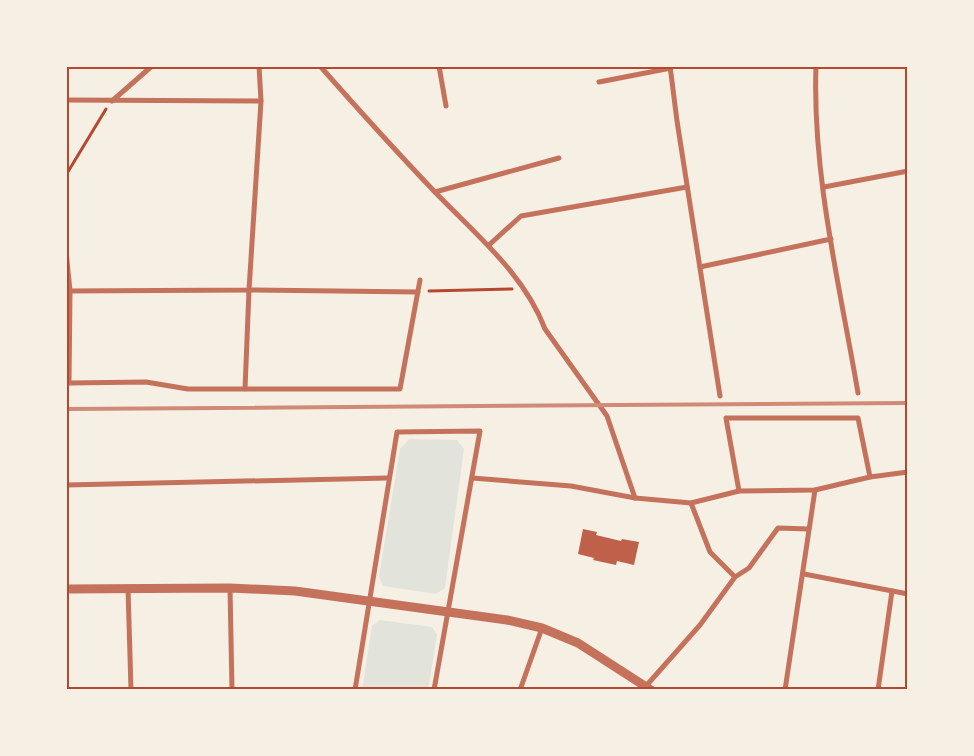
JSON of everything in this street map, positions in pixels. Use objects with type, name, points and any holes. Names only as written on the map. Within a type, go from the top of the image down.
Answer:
[{"type":"street","points":[[112,101],[152,66]]},
{"type":"street","points":[[244,389],[261,101],[259,66]]},
{"type":"street","points":[[320,66],[435,192],[489,245],[522,289],[540,314],[545,329],[607,416],[635,498]]},
{"type":"street","points":[[439,66],[446,106]]},
{"type":"street","points":[[816,66],[815,99],[824,187],[831,239],[858,393]]},
{"type":"street","points":[[599,82],[670,67],[720,396]]},
{"type":"street","points":[[66,100],[261,101]]},
{"type":"street","points":[[435,192],[559,158]]},
{"type":"street","points":[[824,187],[908,171]]},
{"type":"street","points":[[489,245],[521,216],[687,187]]},
{"type":"street","points":[[700,267],[831,239]]},
{"type":"street","points":[[66,251],[68,383],[146,382],[188,389],[400,389],[420,280]]},
{"type":"street","points":[[68,291],[249,290],[418,292]]},
{"type":"street","points":[[739,491],[726,418],[858,418],[870,477]]},
{"type":"street","points":[[354,690],[397,432],[480,430],[446,612],[434,690]]},
{"type":"street","points":[[472,478],[571,486],[635,498],[691,503],[739,491],[815,490],[870,477],[908,472]]},
{"type":"street","points":[[66,485],[388,478]]},
{"type":"street","points":[[785,690],[804,574],[815,490]]},
{"type":"street","points":[[691,503],[710,552],[735,577]]},
{"type":"street","points":[[66,589],[230,588],[295,591],[507,620],[542,628],[578,643],[648,688],[700,625],[735,577],[749,568],[778,528],[809,530]]},
{"type":"street","points":[[804,574],[908,594]]},
{"type":"street","points":[[128,588],[131,690]]},
{"type":"street","points":[[230,588],[232,690]]},
{"type":"street","points":[[878,690],[892,591]]},
{"type":"street","points":[[520,690],[542,628]]},
{"type":"path","points":[[66,175],[112,101]]},
{"type":"path","points":[[418,292],[522,289]]},
{"type":"shaded area","points":[[409,439],[457,440],[464,449],[445,588],[436,594],[383,586],[379,576],[400,449]]},
{"type":"shaded area","points":[[380,620],[432,627],[437,635],[428,690],[362,690],[372,626]]},
{"type":"building","points":[[583,529],[597,532],[596,535],[621,541],[622,539],[639,542],[634,565],[617,561],[616,565],[593,560],[594,558],[578,554]]},
{"type":"railway","points":[[66,409],[908,403]]}]
